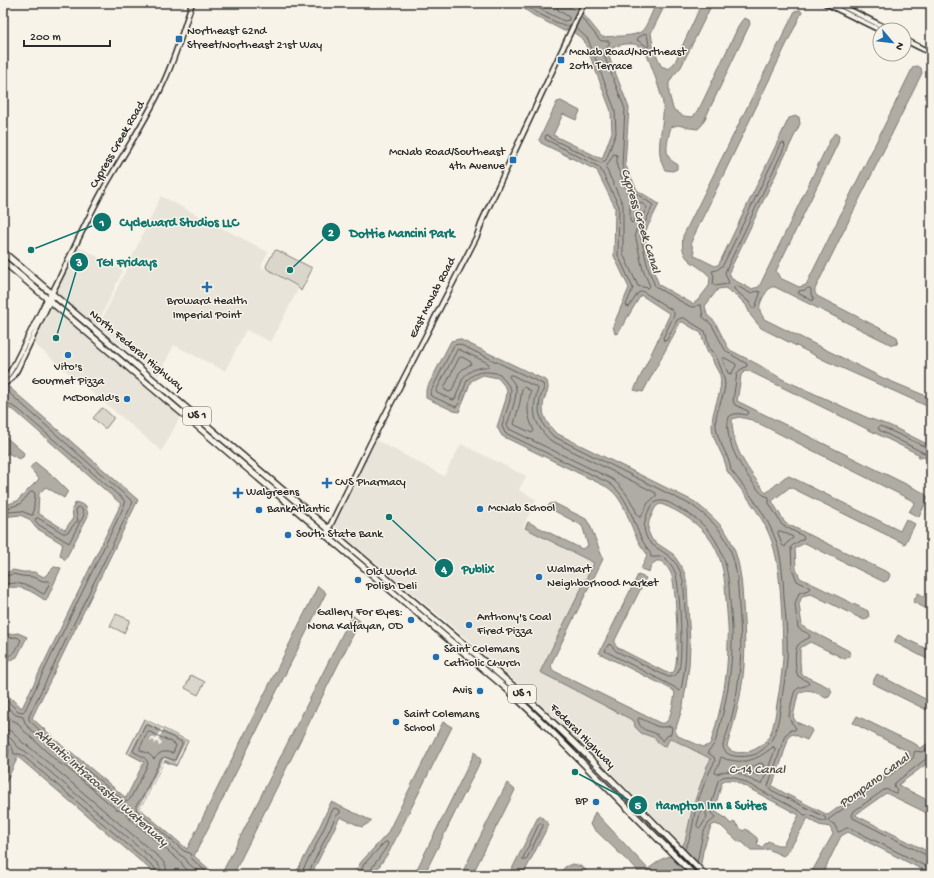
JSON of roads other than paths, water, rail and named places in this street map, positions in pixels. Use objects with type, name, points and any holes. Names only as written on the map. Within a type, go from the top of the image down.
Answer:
[{"type":"main road","name":"North Federal Highway","points":[[3,252],[329,528]]},
{"type":"main road","name":"North Federal Highway","points":[[3,261],[326,535]]},
{"type":"main road","points":[[98,341],[102,339],[109,341]]},
{"type":"main road","points":[[141,378],[155,381]]},
{"type":"main road","points":[[147,383],[155,381]]},
{"type":"main road","points":[[257,476],[270,478]]},
{"type":"main road","points":[[266,484],[279,486]]},
{"type":"main road","name":"Federal Highway","points":[[329,528],[512,685],[555,724],[705,875]]},
{"type":"main road","name":"Federal Highway","points":[[326,535],[507,689],[543,723],[694,875]]},
{"type":"main road","points":[[384,585],[398,587]]},
{"type":"main road","points":[[393,592],[407,594]]},
{"type":"main road","points":[[532,713],[544,714]]},
{"type":"main road","points":[[543,723],[549,722],[555,724]]},
{"type":"main road","points":[[628,808],[635,811],[642,811]]},
{"type":"main road","points":[[635,816],[642,816],[651,820]]},
{"type":"street","name":"Cypress Creek Road","points":[[49,299],[101,194],[162,86],[176,53],[192,3]]},
{"type":"street","name":"East McNab Road","points":[[326,535],[370,444],[477,236],[483,219],[584,3]]},
{"type":"street","points":[[825,3],[872,26]]},
{"type":"street","points":[[836,3],[874,22]]},
{"type":"street","points":[[912,44],[931,53]]},
{"type":"street","points":[[3,380],[14,367],[49,299]]},
{"type":"street","points":[[3,385],[11,379],[17,370],[49,299]]},
{"type":"water","points":[[516,3],[562,3],[584,15],[602,37],[624,36],[642,31],[648,22],[656,3],[666,3],[651,33],[653,46],[661,66],[669,69],[675,62],[702,3],[712,3],[681,67],[669,83],[669,93],[673,109],[683,116],[693,117],[701,105],[740,23],[744,18],[749,20],[750,24],[702,125],[698,129],[678,125],[671,127],[667,152],[673,162],[677,164],[677,169],[673,171],[665,170],[660,154],[663,104],[645,51],[637,45],[625,44],[613,47],[608,54],[629,108],[625,164],[637,190],[659,204],[644,234],[652,267],[659,285],[693,304],[709,286],[710,277],[686,257],[682,245],[683,236],[795,11],[800,10],[802,12],[691,242],[695,256],[715,266],[719,264],[789,118],[796,116],[799,117],[800,124],[729,272],[732,279],[751,289],[759,287],[831,138],[835,133],[839,136],[838,143],[776,271],[780,278],[799,287],[806,285],[913,67],[917,66],[921,68],[922,73],[815,289],[817,296],[897,337],[897,344],[892,345],[775,287],[771,287],[767,291],[761,301],[760,312],[764,319],[883,378],[931,398],[931,408],[826,361],[761,328],[751,316],[746,305],[736,295],[725,288],[718,289],[705,306],[707,315],[715,322],[730,350],[782,379],[868,418],[891,426],[931,446],[931,461],[921,456],[921,458],[919,458],[918,456],[920,455],[749,371],[745,371],[741,375],[737,401],[922,492],[927,496],[927,500],[919,517],[909,512],[915,502],[752,420],[739,417],[732,419],[735,440],[742,459],[766,493],[788,476],[900,531],[906,519],[915,524],[905,544],[790,487],[772,501],[785,523],[889,573],[890,575],[888,580],[884,582],[805,543],[795,548],[796,569],[800,578],[868,611],[869,617],[864,620],[811,594],[802,596],[799,604],[802,626],[849,651],[850,656],[845,659],[810,642],[800,648],[801,674],[830,688],[832,692],[829,697],[826,698],[809,690],[798,694],[793,717],[796,722],[810,728],[812,731],[807,740],[793,734],[789,736],[772,786],[828,815],[910,756],[909,752],[853,723],[857,716],[917,745],[919,748],[931,741],[931,763],[929,762],[898,785],[931,802],[931,815],[886,793],[855,815],[931,853],[931,874],[848,832],[841,836],[822,875],[810,875],[833,834],[830,827],[819,825],[808,818],[788,852],[783,856],[768,849],[751,850],[742,842],[739,842],[721,826],[715,824],[711,826],[703,851],[701,863],[690,875],[637,875],[638,871],[590,825],[595,812],[648,869],[662,859],[670,856],[682,846],[685,841],[693,806],[707,766],[711,759],[670,738],[666,746],[660,745],[655,738],[641,733],[635,727],[634,721],[540,672],[594,563],[525,528],[528,522],[582,549],[588,546],[581,525],[549,508],[548,506],[550,504],[554,503],[586,519],[590,525],[603,559],[552,662],[552,669],[660,723],[665,723],[671,713],[675,693],[673,690],[599,653],[638,575],[646,578],[615,640],[615,645],[618,648],[665,672],[674,672],[677,654],[677,625],[672,576],[668,568],[660,561],[654,563],[649,572],[641,569],[647,554],[636,536],[619,499],[607,487],[502,436],[497,427],[506,399],[507,389],[498,378],[483,375],[471,381],[459,412],[426,398],[426,390],[451,341],[459,339],[547,381],[548,389],[545,397],[543,412],[546,421],[556,433],[695,502],[714,518],[726,532],[733,545],[740,570],[745,635],[745,655],[741,692],[727,746],[732,751],[741,753],[754,750],[761,746],[769,737],[774,724],[783,663],[781,600],[776,558],[769,534],[755,509],[727,471],[724,459],[712,430],[714,412],[721,381],[720,375],[712,358],[708,354],[701,333],[681,321],[643,392],[634,390],[670,314],[641,295],[618,333],[615,334],[613,326],[629,288],[614,256],[615,207],[598,171],[541,143],[539,140],[557,102],[561,101],[580,111],[576,120],[563,114],[553,135],[602,159],[612,132],[611,111],[584,40],[568,29],[564,31],[533,15]],"holes":[[[661,504],[683,515],[702,530],[716,549],[723,570],[728,627],[727,668],[721,706],[711,742],[709,745],[703,747],[678,736],[675,731],[683,706],[689,666],[690,644],[687,586],[685,574],[673,554],[652,540],[648,531],[649,521],[655,508]],[[725,780],[733,780],[799,815],[783,845],[777,845],[768,841],[762,847],[758,846],[757,838],[746,829],[743,831],[734,822],[731,824],[724,817],[714,811],[722,782]]]},
{"type":"water","name":"Atlantic Intracoastal Waterway","points":[[9,387],[138,500],[32,718],[69,752],[70,751],[126,798],[144,762],[127,753],[144,719],[188,741],[176,766],[164,761],[145,800],[139,808],[187,849],[318,586],[326,593],[194,856],[216,875],[150,875],[152,871],[18,757],[3,788],[3,764],[10,751],[3,743],[3,691],[22,708],[121,504],[15,411],[3,406],[3,390]]},
{"type":"water","points":[[3,436],[24,453],[23,457],[19,459],[8,453],[3,458]]},
{"type":"water","points":[[35,462],[68,491],[64,498],[46,487],[39,493],[38,513],[65,530],[73,518],[72,509],[76,502],[86,506],[88,516],[65,560],[60,555],[63,544],[36,528],[29,519],[20,515],[3,517],[3,506],[17,501],[39,479],[30,468]]},
{"type":"water","points":[[54,567],[61,568],[46,601],[26,589],[15,587],[3,588],[3,574],[13,570],[34,572],[44,577]]},
{"type":"water","points":[[918,593],[931,600],[931,611],[913,602]]},
{"type":"water","points":[[352,615],[360,621],[233,875],[221,875]]},
{"type":"water","points":[[18,633],[27,637],[17,657],[7,662],[3,658],[3,635]]},
{"type":"water","points":[[898,635],[931,651],[931,661],[894,642]]},
{"type":"water","points":[[877,674],[931,702],[931,712],[872,683]]},
{"type":"water","points":[[443,722],[452,727],[389,852],[373,875],[354,875],[361,862],[387,834]]},
{"type":"water","points":[[475,752],[481,760],[424,875],[414,875]]},
{"type":"water","points":[[507,783],[515,790],[472,875],[461,875]]},
{"type":"water","points":[[331,802],[372,821],[362,827],[340,817],[311,875],[295,875],[312,843]]},
{"type":"water","points":[[539,815],[549,824],[523,875],[509,875]]},
{"type":"water","points":[[572,864],[582,867],[589,875],[559,875],[565,867]]},
{"type":"place","name":"Northeast 62nd Street/Northeast 21st Way","points":[[179,39]]},
{"type":"place","name":"McNab Road/Northeast 20th Terrace","points":[[561,60]]},
{"type":"place","name":"McNab Road/Southeast 4th Avenue","points":[[513,160]]},
{"type":"place","name":"Cycleward Studios LLC","points":[[31,250]]},
{"type":"place","name":"Dottie Mancini Park","points":[[290,270]]},
{"type":"place","name":"Broward Health Imperial Point","points":[[207,287]]},
{"type":"place","name":"TGI Fridays","points":[[56,338]]},
{"type":"place","name":"Vito's Gourmet Pizza","points":[[68,355]]},
{"type":"place","name":"McDonald's","points":[[127,399]]},
{"type":"place","name":"CVS Pharmacy","points":[[327,483]]},
{"type":"place","name":"Walgreens","points":[[238,493]]},
{"type":"place","name":"McNab School","points":[[480,509]]},
{"type":"place","name":"BankAtlantic","points":[[259,510]]},
{"type":"place","name":"Publix","points":[[389,517]]},
{"type":"place","name":"South State Bank","points":[[288,535]]},
{"type":"place","name":"Walmart Neighborhood Market","points":[[539,577]]},
{"type":"place","name":"Old World Polish Deli","points":[[358,580]]},
{"type":"place","name":"Gallery For Eyes: Nona Kalfayan, OD","points":[[411,620]]},
{"type":"place","name":"Anthony's Coal Fired Pizza","points":[[469,625]]},
{"type":"place","name":"Saint Colemans Catholic Church","points":[[436,657]]},
{"type":"place","name":"Avis","points":[[480,691]]},
{"type":"place","name":"Saint Colemans School","points":[[396,722]]},
{"type":"place","name":"Hampton Inn & Suites","points":[[575,772]]},
{"type":"place","name":"BP","points":[[596,802]]},
{"type":"water label","name":"Cypress Creek Canal","points":[[640,221]]},
{"type":"water label","name":"C-14 Canal","points":[[757,770]]},
{"type":"water label","name":"Pompano Canal","points":[[875,781]]}]
